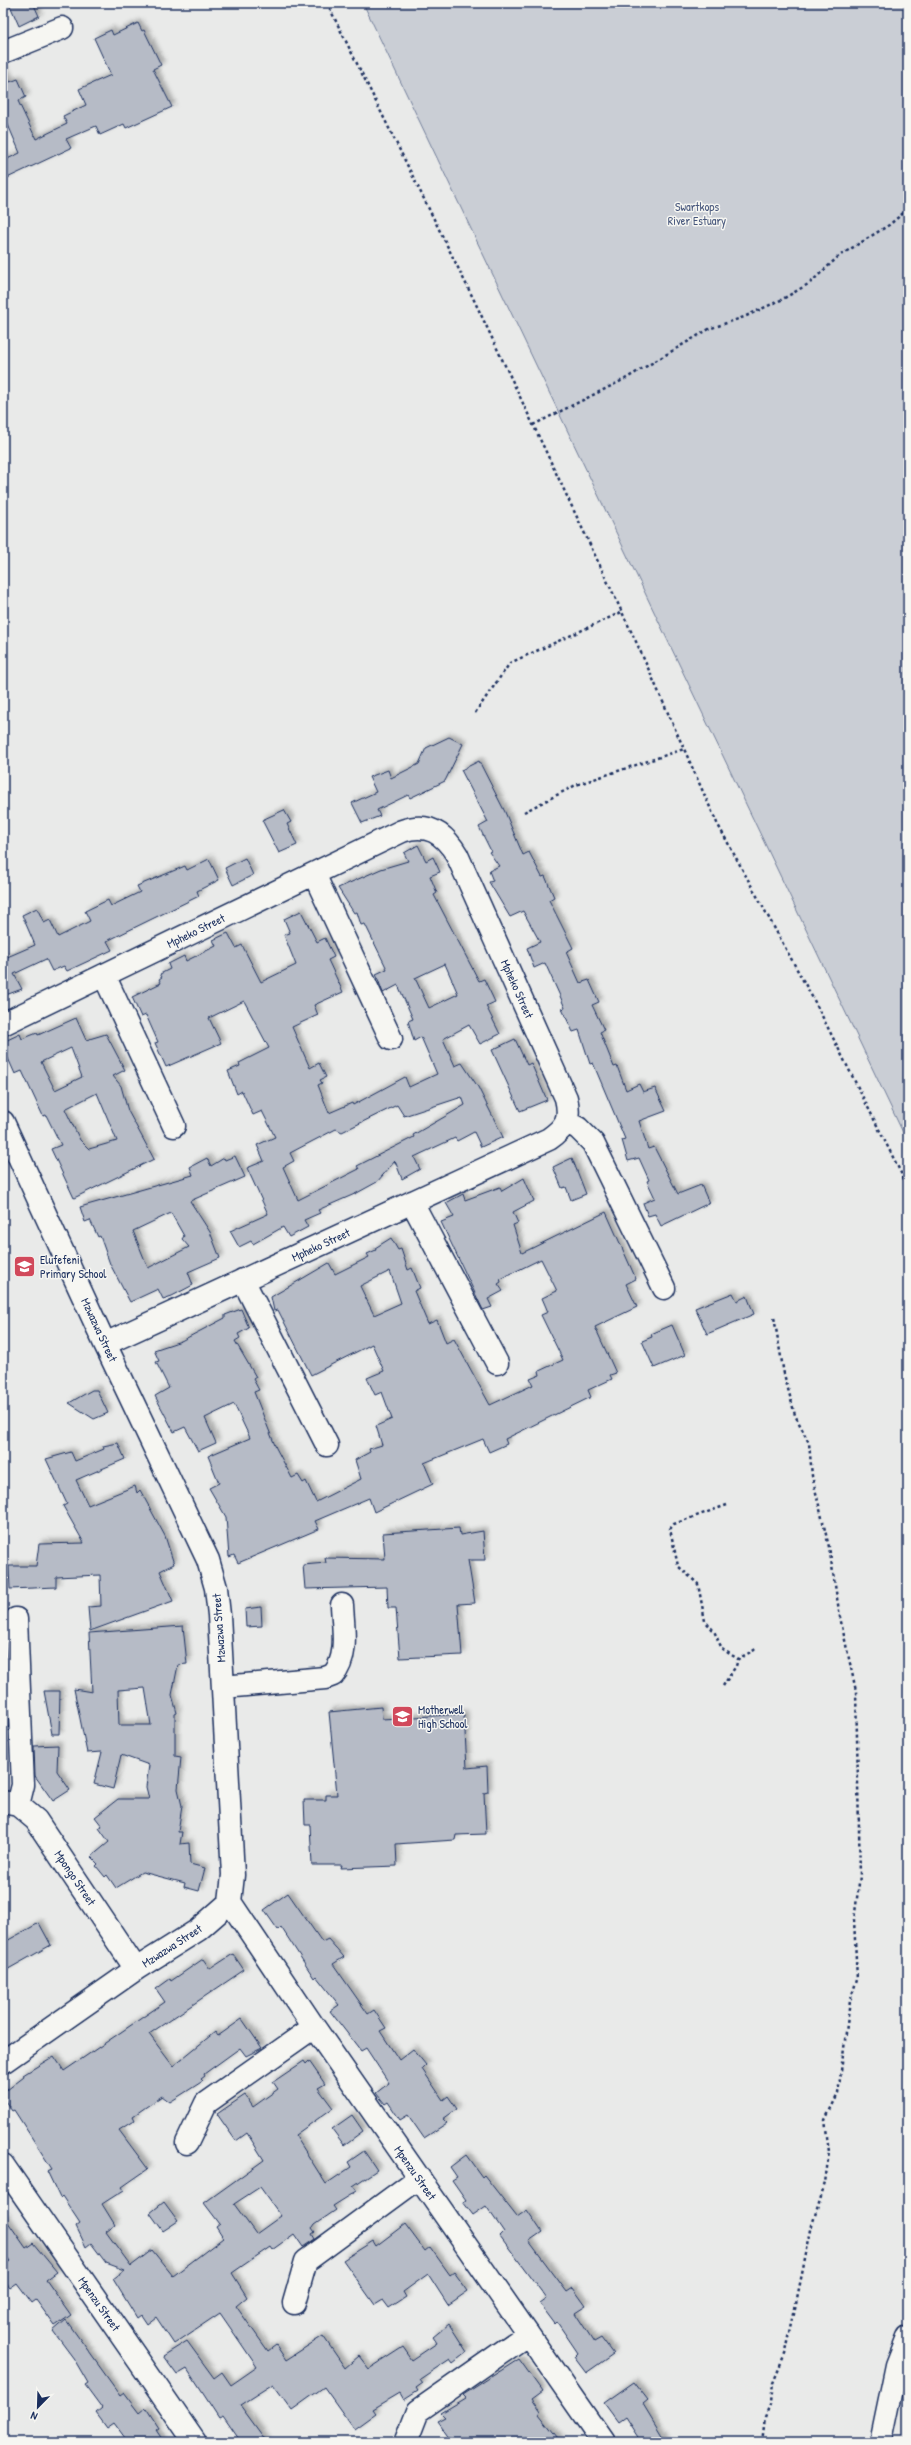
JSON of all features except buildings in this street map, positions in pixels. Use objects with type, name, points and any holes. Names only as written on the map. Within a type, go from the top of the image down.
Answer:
[{"type":"street","points":[[3,52],[62,28]]},
{"type":"street","name":"Mpheko Street","points":[[3,1024],[412,828],[434,830],[443,835],[457,855],[566,1098],[569,1110],[566,1122],[562,1130],[549,1139],[105,1344]]},
{"type":"street","points":[[314,874],[391,1039]]},
{"type":"street","points":[[104,975],[174,1126]]},
{"type":"street","name":"Mzwazwa Street","points":[[3,1122],[105,1344],[208,1560],[216,1588],[233,1875],[230,1902],[198,1930],[136,1969],[3,2062]]},
{"type":"street","points":[[566,1122],[578,1128],[593,1143],[664,1288]]},
{"type":"street","points":[[412,1202],[497,1363]]},
{"type":"street","points":[[243,1280],[327,1445]]},
{"type":"street","points":[[223,1688],[325,1678],[333,1675],[338,1670],[342,1654],[342,1605]]},
{"type":"street","points":[[11,1804],[23,1785],[16,1619]]},
{"type":"street","name":"Mpongo Street","points":[[11,1804],[36,1820],[136,1969]]},
{"type":"street","name":"Mpenzu Street","points":[[230,1902],[314,2027],[603,2442]]},
{"type":"street","points":[[187,2143],[206,2103],[314,2027]]},
{"type":"street","name":"Mpenzu Street","points":[[3,2166],[195,2442]]},
{"type":"street","points":[[294,2303],[306,2261],[419,2178]]},
{"type":"street","points":[[406,2442],[418,2411],[528,2334]]},
{"type":"street","points":[[880,2442],[897,2365],[908,2336]]},
{"type":"path","points":[[327,3],[533,425],[622,612],[717,823],[816,1004],[908,1187]]},
{"type":"path","points":[[533,425],[625,379],[709,329],[744,317],[787,297],[810,283],[839,256],[889,225],[908,209]]},
{"type":"path","points":[[475,713],[510,663],[622,612]]},
{"type":"path","points":[[524,812],[576,785],[684,749]]},
{"type":"path","points":[[762,2442],[765,2418],[770,2403],[773,2383],[786,2352],[812,2225],[825,2184],[829,2152],[825,2120],[838,2094],[850,2001],[857,1979],[854,1920],[860,1876],[856,1691],[840,1617],[830,1547],[812,1476],[809,1443],[795,1415],[784,1374],[774,1317]]},
{"type":"path","points":[[727,1505],[674,1524],[670,1529],[678,1566],[698,1584],[705,1621],[714,1631],[722,1649],[738,1658]]},
{"type":"path","points":[[723,1686],[736,1666],[738,1658],[756,1649]]},
{"type":"green space","name":"Swartkops River Estuary","points":[[363,3],[908,3],[908,1143]]},
{"type":"place","name":"Elufefeni Primary School","points":[[25,1267]]},
{"type":"place","name":"Motherwell High School","points":[[402,1717]]}]
